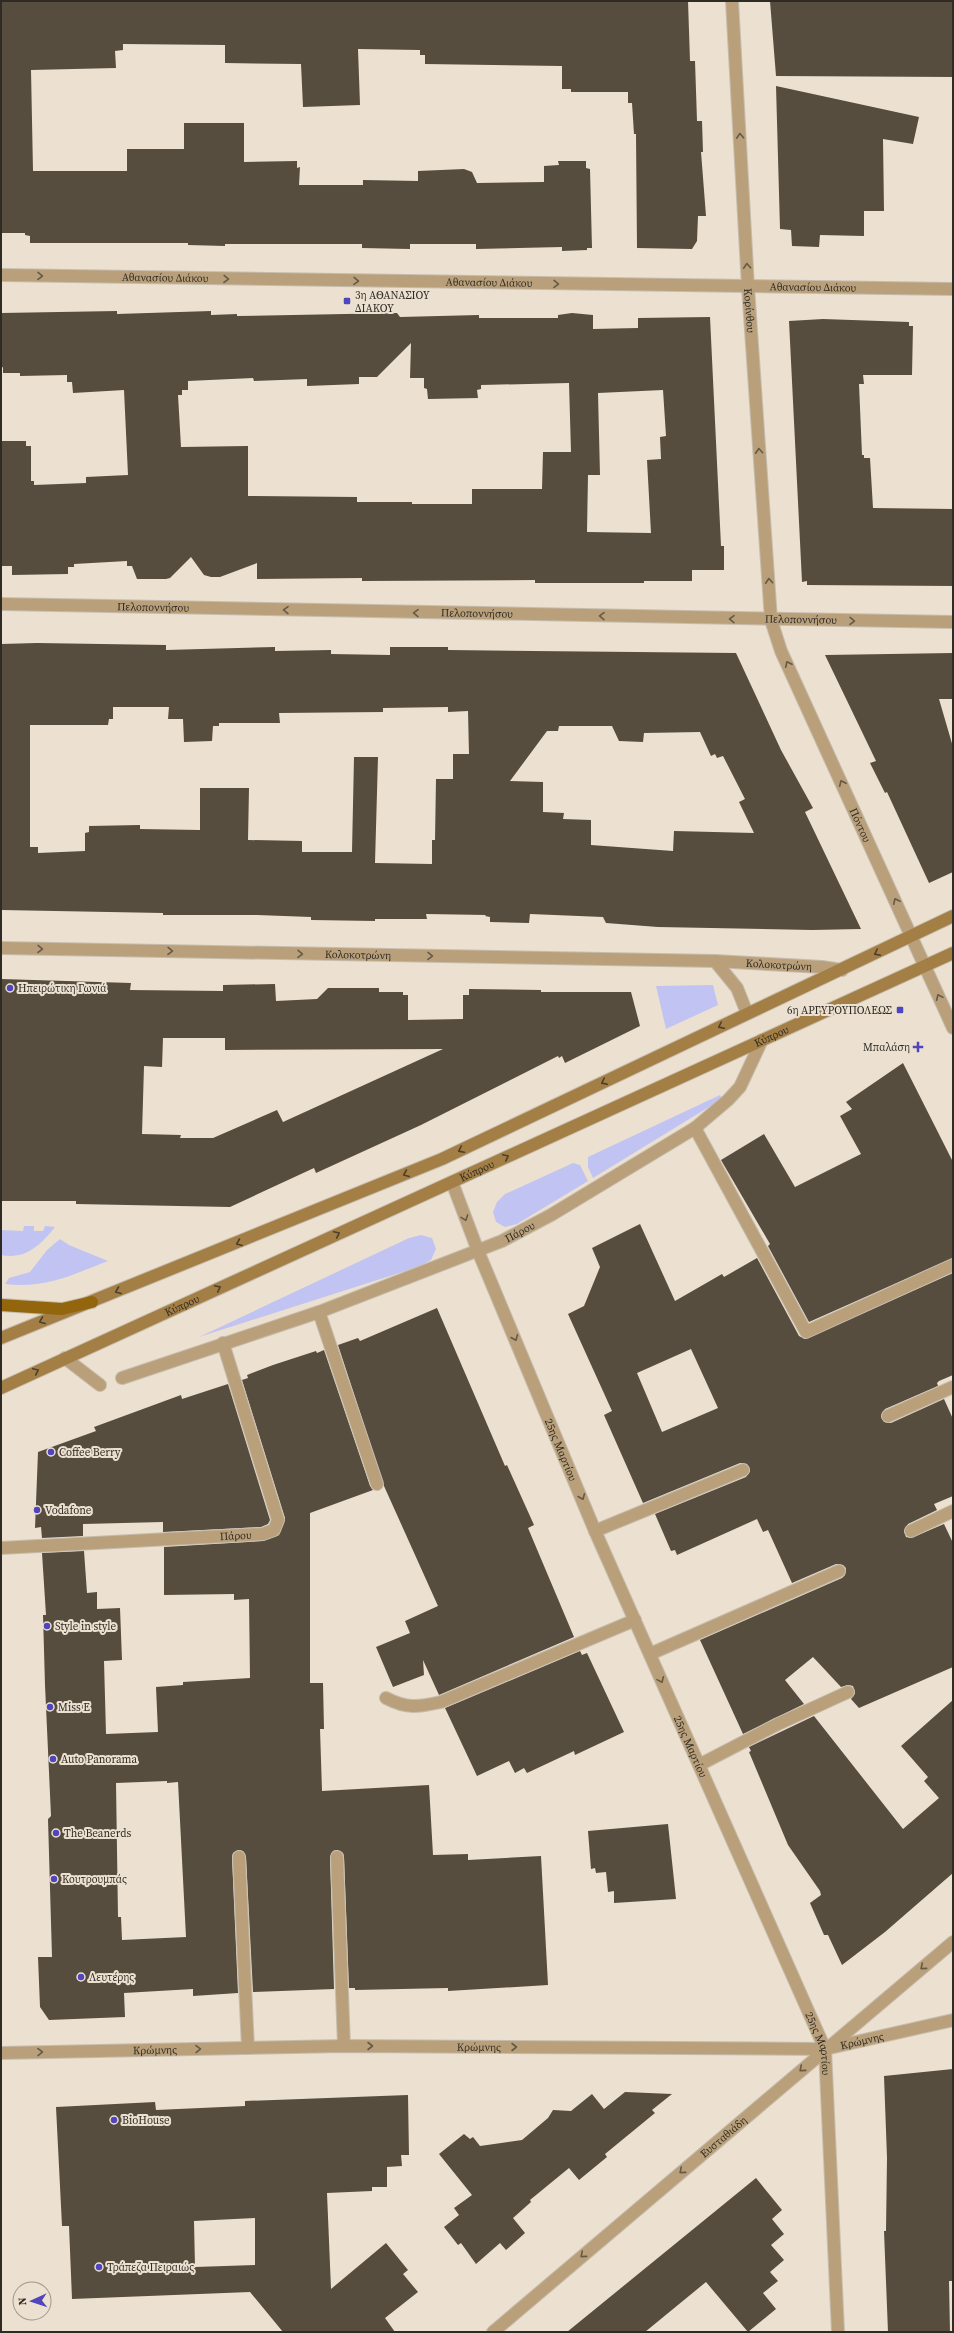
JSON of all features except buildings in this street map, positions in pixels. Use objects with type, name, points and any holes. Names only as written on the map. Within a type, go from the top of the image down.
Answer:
[{"type":"main road","points":[[1,1338],[442,1159],[953,916]]},
{"type":"main road","name":"Κύπρου","points":[[1,1388],[953,953]]},
{"type":"main road","points":[[1,1305],[62,1309],[92,1302]]},
{"type":"street","name":"Κορίνθου","points":[[732,1],[748,287],[771,620]]},
{"type":"street","name":"Αθανασίου Διάκου","points":[[1,275],[953,289]]},
{"type":"street","name":"Πελοποννήσου","points":[[1,604],[771,620],[953,622]]},
{"type":"street","name":"Πόντου","points":[[771,620],[781,651],[953,1028]]},
{"type":"street","name":"Κολοκοτρώνη","points":[[1,948],[715,961],[822,967],[842,970]]},
{"type":"street","points":[[715,961],[737,988],[747,1013]]},
{"type":"street","name":"Πάρου","points":[[122,1378],[319,1312],[502,1242],[551,1215],[695,1128],[728,1100],[740,1087],[762,1040]]},
{"type":"street","points":[[695,1128],[806,1332],[953,1265]]},
{"type":"street","name":"25ης Μαρτίου","points":[[452,1182],[478,1251],[595,1531],[825,2049],[838,2332]]},
{"type":"street","points":[[319,1312],[377,1484]]},
{"type":"street","name":"Πάρου","points":[[1,1548],[263,1534],[274,1530],[278,1520],[223,1343]]},
{"type":"street","points":[[65,1358],[100,1385]]},
{"type":"street","points":[[888,1416],[953,1387]]},
{"type":"street","points":[[595,1531],[743,1470]]},
{"type":"street","points":[[911,1531],[953,1511]]},
{"type":"street","points":[[650,1654],[839,1572]]},
{"type":"street","points":[[386,1698],[401,1706],[417,1707],[441,1702],[635,1620]]},
{"type":"street","points":[[699,1765],[778,1724],[848,1692]]},
{"type":"street","points":[[239,1857],[248,2048]]},
{"type":"street","points":[[337,1858],[344,2046]]},
{"type":"street","name":"Ευσταθιάδη","points":[[493,2332],[953,1942]]},
{"type":"street","name":"Κρώμνης","points":[[1,2053],[344,2046],[825,2049],[953,2020]]},
{"type":"shaded area","points":[[713,985],[718,1005],[666,1029],[656,986]]},
{"type":"shaded area","points":[[720,1095],[722,1099],[593,1178],[588,1167],[588,1157]]},
{"type":"shaded area","points":[[573,1163],[580,1165],[588,1181],[517,1224],[505,1227],[496,1222],[493,1212],[497,1202],[505,1194]]},
{"type":"shaded area","points":[[24,1226],[34,1226],[34,1231],[43,1231],[45,1226],[55,1227],[44,1240],[32,1250],[18,1255],[1,1255],[1,1230],[23,1231]]},
{"type":"shaded area","points":[[421,1235],[432,1238],[436,1249],[431,1260],[418,1267],[199,1337],[409,1238]]},
{"type":"shaded area","points":[[60,1239],[69,1245],[108,1261],[70,1276],[45,1283],[19,1285],[5,1284],[9,1278],[30,1272],[47,1250]]},
{"type":"place","name":"3η ΑΘΑΝΑΣΙΟΥ ΔΙΑΚΟΥ","points":[[347,301]]},
{"type":"place","name":"Ηπειρώτικη Γωνιά","points":[[10,988]]},
{"type":"place","name":"6η ΑΡΓΥΡΟΥΠΟΛΕΩΣ","points":[[900,1010]]},
{"type":"place","name":"Μπαλάση","points":[[918,1047]]},
{"type":"place","name":"Coffee Berry","points":[[51,1452]]},
{"type":"place","name":"Vodafone","points":[[37,1510]]},
{"type":"place","name":"Style in style","points":[[47,1626]]},
{"type":"place","name":"Miss E","points":[[50,1707]]},
{"type":"place","name":"Auto Panorama","points":[[53,1759]]},
{"type":"place","name":"The Beanerds","points":[[56,1833]]},
{"type":"place","name":"Κουτρουμπάς","points":[[54,1879]]},
{"type":"place","name":"Λευτέρης","points":[[81,1977]]},
{"type":"place","name":"ΒioΗouse","points":[[114,2120]]},
{"type":"place","name":"Τράπεζα Πειραιώς","points":[[99,2267]]}]
